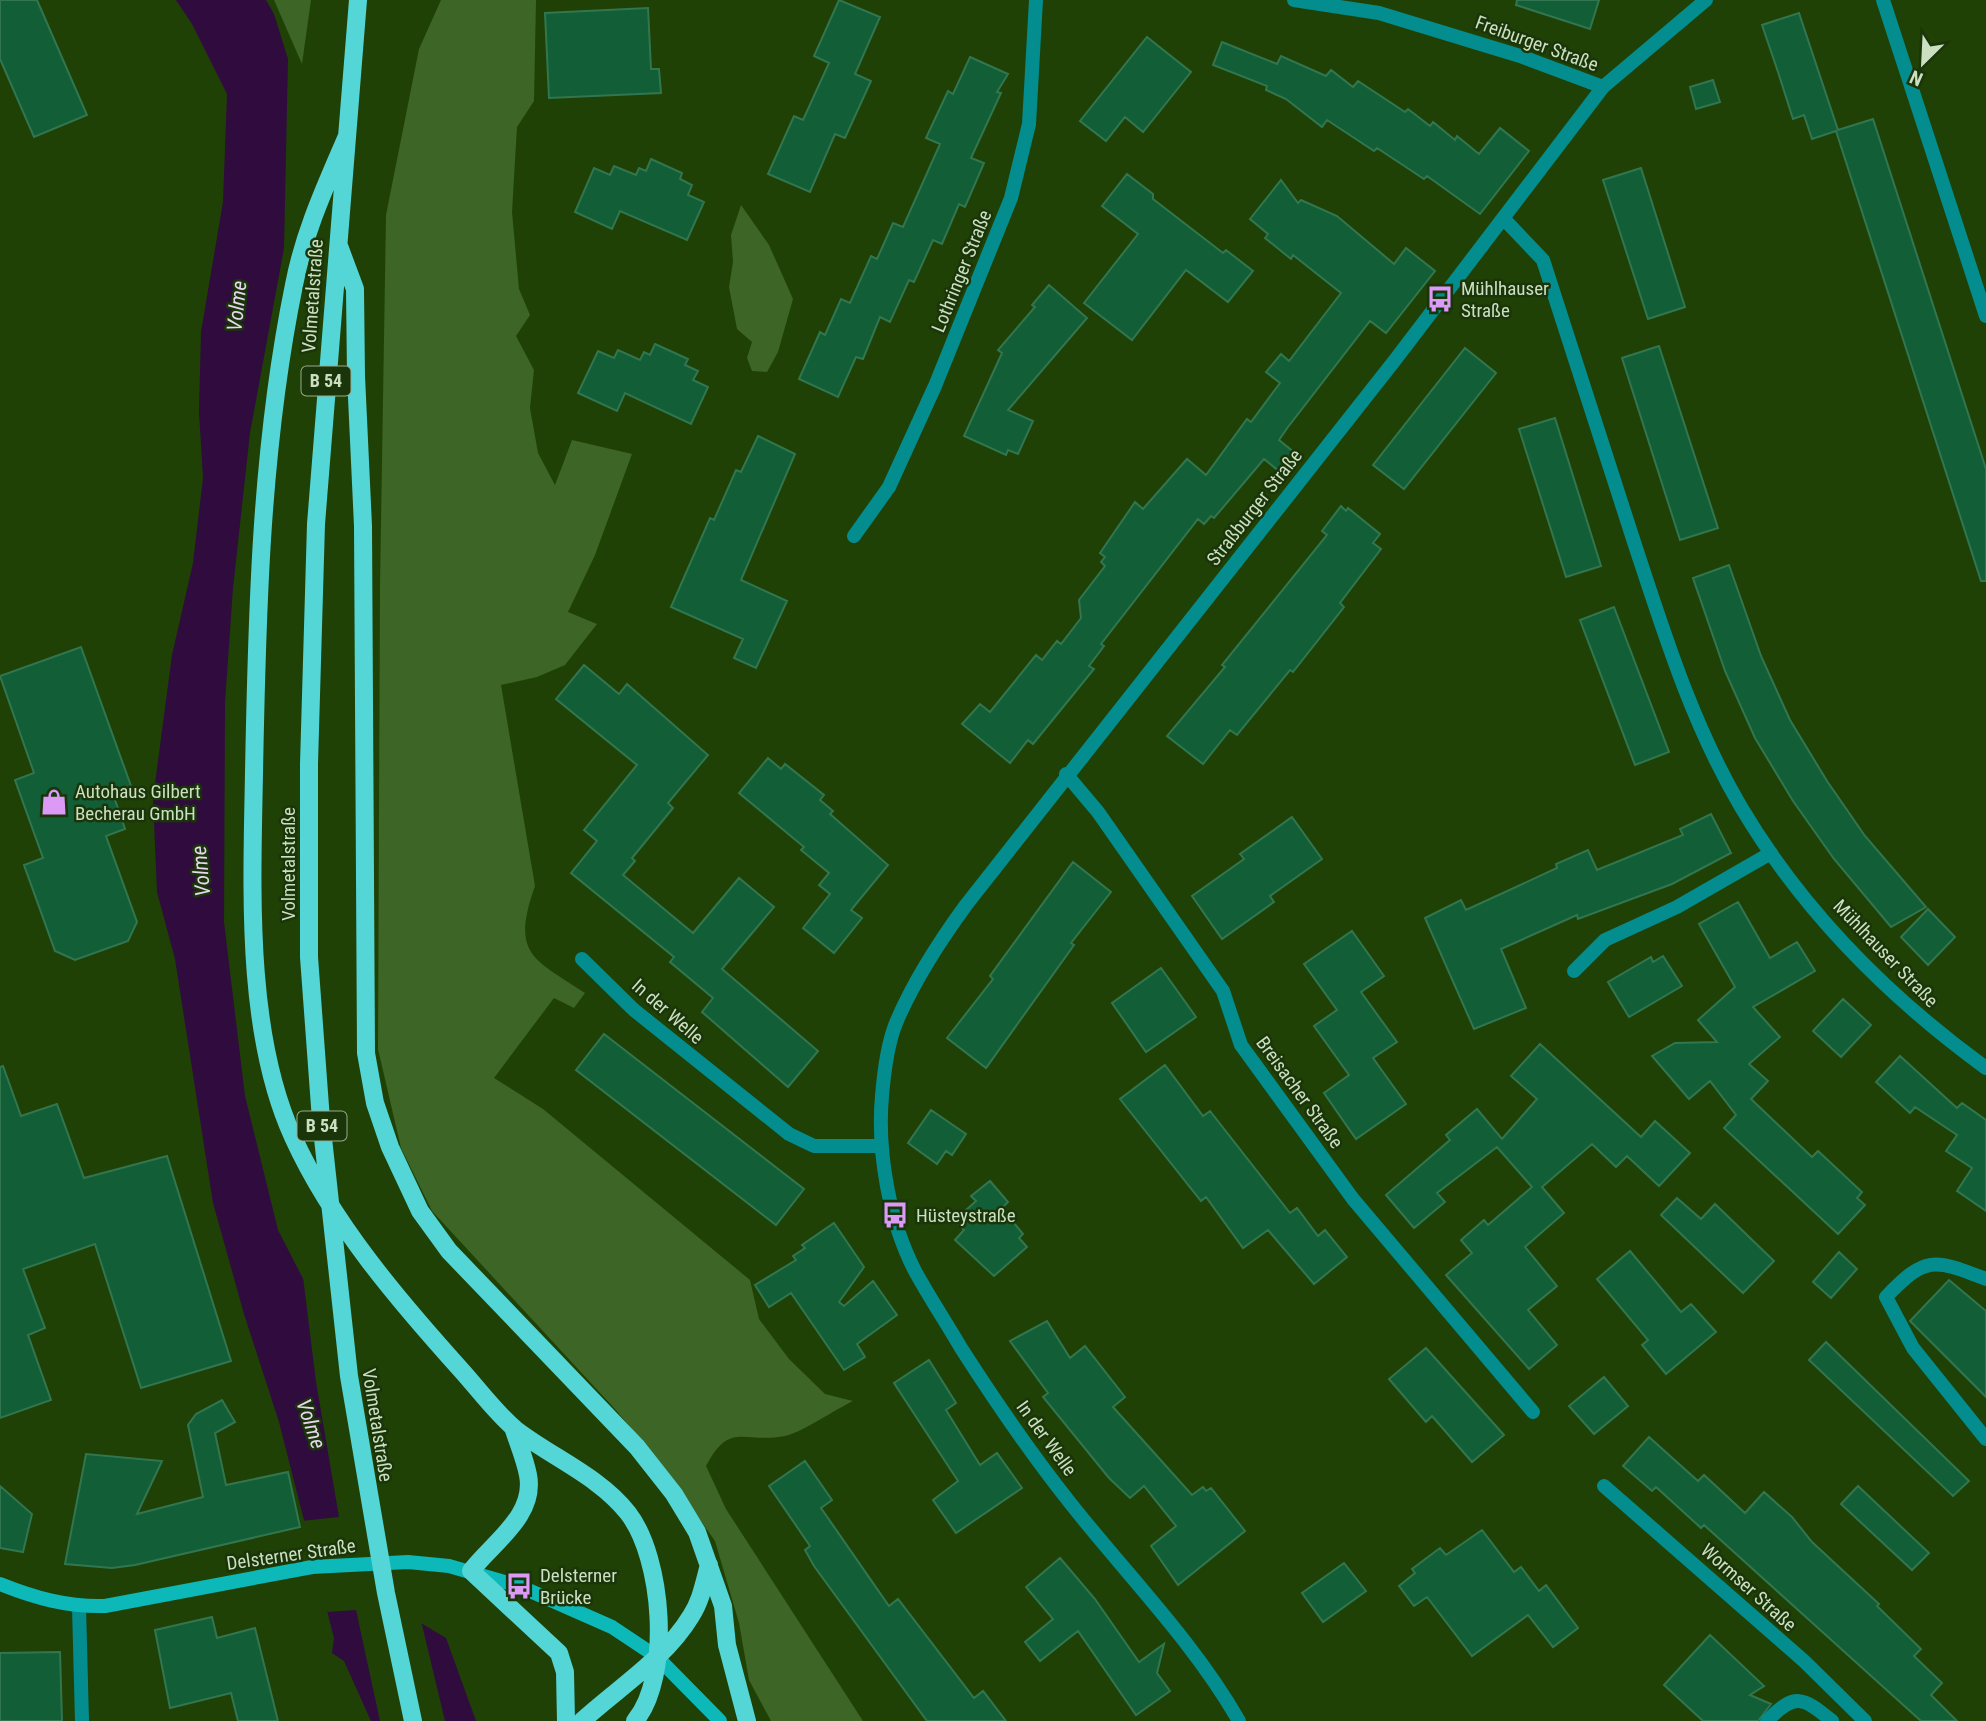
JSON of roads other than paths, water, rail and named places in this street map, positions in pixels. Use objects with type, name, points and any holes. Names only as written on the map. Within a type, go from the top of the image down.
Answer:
[{"type":"main road","name":"Volmetalstraße","points":[[358,0],[337,239],[316,537],[309,764],[309,957],[321,1120],[349,1376],[383,1580],[413,1721]]},
{"type":"main road","points":[[347,136],[312,219],[294,282],[274,408],[262,509],[253,843],[258,984],[263,1040],[274,1085],[293,1138],[350,1232],[450,1358],[513,1427],[586,1476],[626,1511],[645,1542],[656,1576],[657,1657],[647,1696],[635,1721]]},
{"type":"main road","points":[[337,239],[355,289],[363,526],[366,1053],[375,1103],[390,1147],[420,1210],[449,1251],[637,1447],[674,1494],[697,1532],[723,1606],[727,1645],[747,1721]]},
{"type":"main road","points":[[513,1427],[529,1477],[524,1508],[511,1528],[486,1551],[471,1571],[559,1653],[565,1672],[566,1721]]},
{"type":"main road","points":[[582,1721],[657,1657],[691,1618],[709,1566]]},
{"type":"street","name":"Lothringer Straße","points":[[854,536],[889,487],[935,386],[1011,198],[1029,124],[1036,0]]},
{"type":"street","name":"Freiburger Straße","points":[[1294,0],[1379,13],[1520,55],[1603,87]]},
{"type":"street","name":"Straßburger Straße","points":[[884,1075],[895,1025],[928,958],[1066,774],[1395,360],[1603,87],[1706,0]]},
{"type":"street","points":[[1883,0],[1986,316]]},
{"type":"street","name":"Mühlhauser Straße","points":[[1503,218],[1543,260],[1679,677],[1735,794],[1772,853],[1807,898],[1892,993],[1986,1068]]},
{"type":"street","name":"Breisacher Straße","points":[[1066,774],[1098,813],[1223,991],[1241,1045],[1353,1199],[1533,1412]]},
{"type":"street","points":[[1574,971],[1605,940],[1677,907],[1772,853]]},
{"type":"street","name":"In der Welle","points":[[582,959],[650,1024],[789,1134],[814,1146],[882,1146]]},
{"type":"street","name":"In der Welle","points":[[884,1075],[880,1114],[882,1146],[895,1216],[914,1269],[942,1317],[1026,1444],[1071,1504],[1166,1615],[1239,1721]]},
{"type":"street","points":[[1986,1279],[1949,1265],[1927,1264],[1912,1270],[1886,1297],[1913,1348],[1986,1440]]},
{"type":"street","name":"Wormser Straße","points":[[1604,1486],[1804,1661],[1865,1721]]},
{"type":"street","name":"Delsterner Straße","points":[[0,1584],[30,1596],[79,1607],[104,1606],[312,1567],[408,1562],[449,1566],[471,1571],[573,1608],[612,1627],[657,1657],[720,1721]]},
{"type":"street","points":[[79,1607],[82,1721]]},
{"type":"street","points":[[1767,1721],[1784,1703],[1793,1700],[1805,1701],[1832,1721]]},
{"type":"water","name":"Volme","points":[[176,0],[266,0],[274,14],[288,59],[284,248],[250,433],[233,588],[225,703],[224,922],[245,1096],[278,1230],[352,1374],[414,1619],[446,1638],[476,1721],[371,1721],[344,1661],[332,1653],[334,1638],[279,1422],[244,1314],[213,1203],[175,959],[157,892],[153,799],[172,655],[193,563],[203,478],[199,412],[201,332],[223,202],[227,94],[192,24]]},
{"type":"place","name":"Mühlhauser Straße","points":[[1440,299]]},
{"type":"place","name":"Autohaus Gilbert Becherau GmbH","points":[[54,802]]},
{"type":"place","name":"Hüsteystraße","points":[[895,1215]]},
{"type":"place","name":"Delsterner Brücke","points":[[519,1586]]}]
